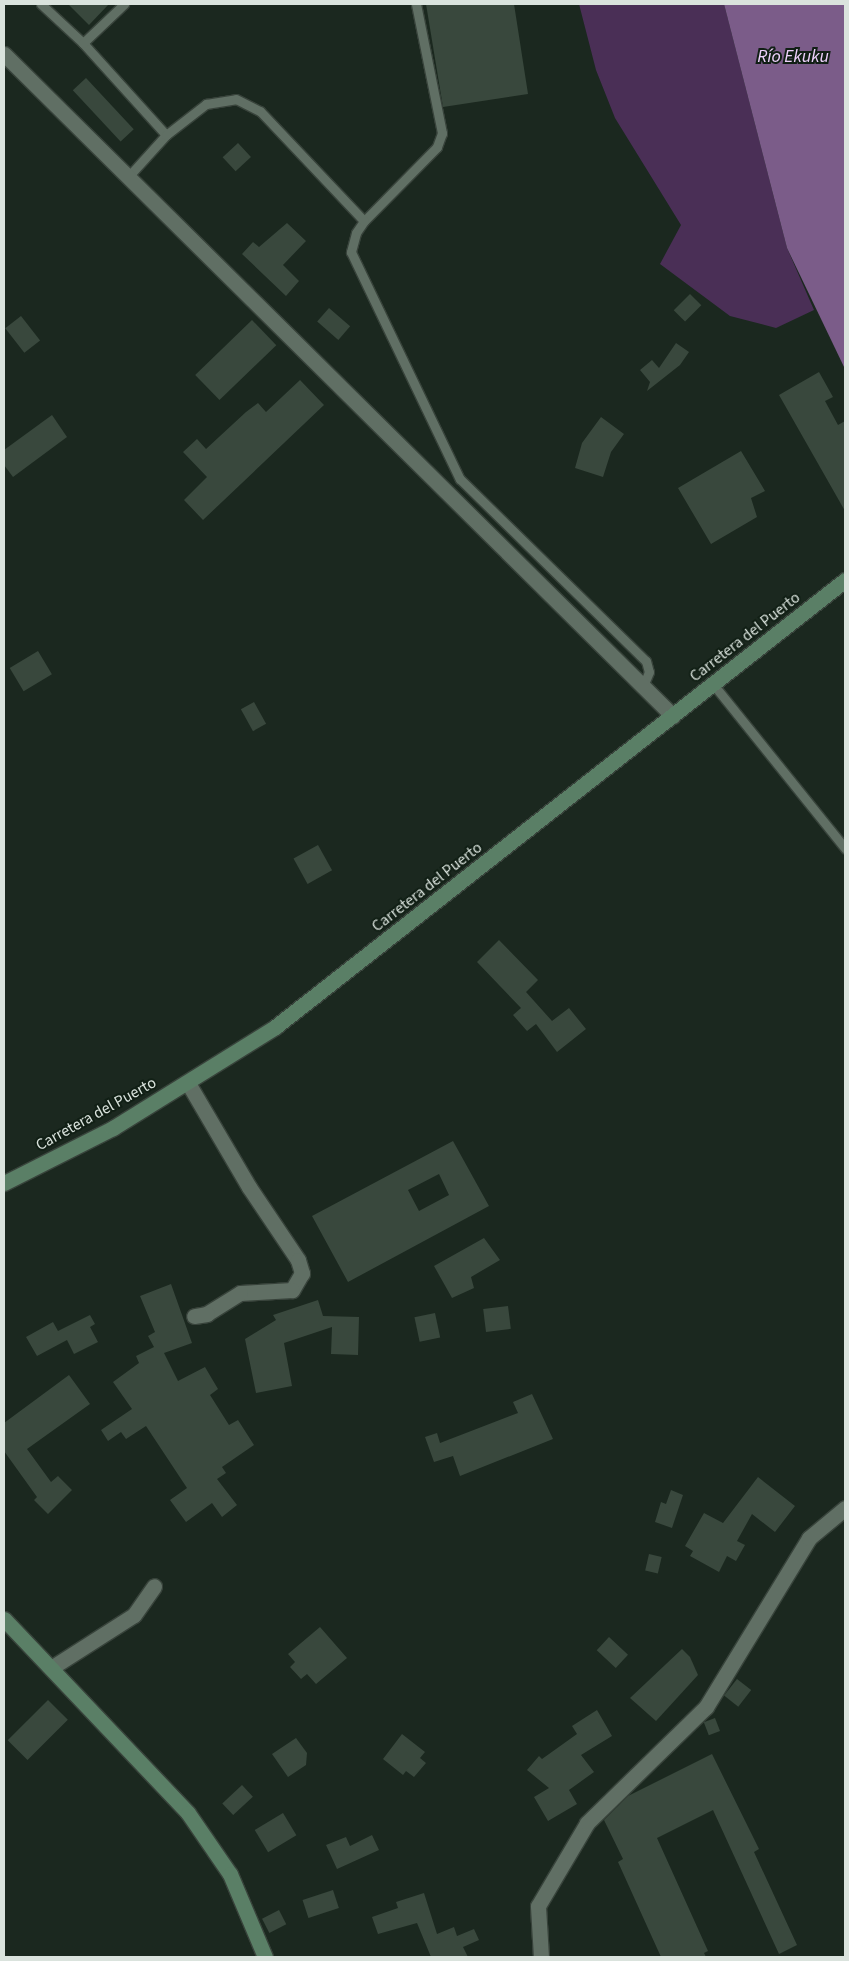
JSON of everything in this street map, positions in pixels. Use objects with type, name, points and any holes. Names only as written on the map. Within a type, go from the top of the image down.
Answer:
[{"type":"main road","name":"Carretera del Puerto","points":[[4,1183],[113,1128],[275,1027],[845,580]]},
{"type":"main road","points":[[4,1619],[165,1788],[204,1835],[230,1874],[265,1957]]},
{"type":"street","points":[[4,54],[673,716]]},
{"type":"street","points":[[188,1083],[249,1188],[298,1260],[302,1273],[292,1290],[240,1294],[207,1314],[194,1316]]},
{"type":"street","points":[[541,1957],[538,1906],[587,1823],[706,1707],[809,1538],[845,1508]]},
{"type":"street","points":[[51,1668],[134,1615],[154,1586]]},
{"type":"lane","points":[[41,4],[83,43],[166,135]]},
{"type":"lane","points":[[83,43],[124,4]]},
{"type":"lane","points":[[416,4],[442,133],[437,147],[364,221],[356,233],[351,252],[358,272],[446,457],[460,479],[646,661],[649,672],[642,686]]},
{"type":"lane","points":[[128,177],[166,135],[206,104],[236,99],[260,112],[364,221]]},
{"type":"lane","points":[[713,684],[845,848]]},
{"type":"shaded area","points":[[579,4],[724,4],[787,248],[814,310],[776,328],[730,316],[660,264],[681,225],[615,118],[596,70]]},
{"type":"water","name":"Río Ekuku","points":[[724,4],[845,4],[845,369],[787,248]]},
{"type":"building","points":[[68,4],[109,4],[89,25]]},
{"type":"building","points":[[426,4],[514,4],[528,94],[443,107]]},
{"type":"building","points":[[86,78],[134,129],[121,141],[73,90]]},
{"type":"building","points":[[238,143],[251,157],[236,171],[223,157]]},
{"type":"building","points":[[287,223],[306,241],[283,265],[299,281],[286,296],[242,254],[253,242],[259,247]]},
{"type":"building","points":[[690,294],[701,305],[685,322],[674,310]]},
{"type":"building","points":[[329,308],[350,326],[338,340],[317,322]]},
{"type":"building","points":[[21,316],[40,340],[24,353],[5,328]]},
{"type":"building","points":[[252,320],[276,345],[219,400],[195,375]]},
{"type":"building","points":[[676,343],[689,352],[680,365],[647,391],[650,382],[640,370],[652,360],[659,368]]},
{"type":"building","points":[[819,372],[833,397],[825,401],[838,425],[845,421],[845,511],[779,395]]},
{"type":"building","points":[[300,380],[324,405],[203,520],[184,500],[207,477],[183,452],[197,439],[206,449],[258,403],[266,412]]},
{"type":"building","points":[[52,415],[67,437],[13,477],[4,465],[4,450]]},
{"type":"building","points":[[601,417],[624,434],[611,452],[603,477],[575,468],[582,443]]},
{"type":"building","points":[[741,451],[765,491],[751,498],[757,517],[711,544],[678,488]]},
{"type":"building","points":[[38,651],[52,674],[24,691],[10,668]]},
{"type":"building","points":[[254,702],[266,724],[253,731],[241,709]]},
{"type":"building","points":[[318,845],[332,870],[308,884],[294,859]]},
{"type":"building","points":[[499,940],[538,980],[526,992],[552,1021],[569,1008],[586,1029],[557,1052],[536,1024],[527,1031],[513,1015],[521,1008],[477,962]]},
{"type":"building","points":[[453,1141],[489,1206],[348,1282],[312,1216]],"holes":[[[439,1174],[449,1195],[419,1211],[408,1190]]]},
{"type":"building","points":[[484,1238],[500,1260],[471,1277],[474,1288],[452,1298],[434,1266]]},
{"type":"building","points":[[171,1284],[192,1343],[164,1353],[178,1381],[205,1367],[218,1389],[210,1395],[229,1425],[238,1420],[254,1445],[222,1467],[226,1473],[217,1479],[237,1505],[222,1517],[212,1503],[186,1522],[170,1500],[187,1488],[146,1426],[126,1439],[121,1432],[108,1441],[101,1430],[132,1409],[113,1382],[139,1363],[136,1356],[154,1347],[148,1336],[155,1332],[140,1296]]},
{"type":"building","points":[[318,1300],[323,1316],[359,1317],[358,1355],[331,1354],[332,1327],[284,1343],[292,1386],[256,1393],[245,1339],[276,1320],[273,1315]]},
{"type":"building","points":[[508,1306],[511,1329],[486,1332],[483,1309]]},
{"type":"building","points":[[435,1313],[440,1337],[420,1342],[414,1317]]},
{"type":"building","points":[[90,1315],[95,1324],[90,1327],[98,1342],[74,1354],[67,1340],[37,1356],[26,1337],[53,1322],[58,1331]]},
{"type":"building","points":[[69,1375],[90,1404],[27,1449],[51,1482],[58,1476],[72,1490],[48,1514],[34,1500],[37,1497],[4,1451],[4,1423]]},
{"type":"building","points":[[532,1394],[553,1439],[460,1476],[453,1456],[434,1462],[425,1437],[437,1433],[440,1443],[518,1413],[513,1402]]},
{"type":"building","points":[[758,1477],[795,1506],[775,1532],[752,1514],[737,1541],[745,1545],[736,1561],[727,1556],[719,1572],[690,1556],[693,1551],[685,1546],[704,1513],[723,1523]]},
{"type":"building","points":[[671,1490],[683,1495],[672,1528],[655,1522],[661,1502],[666,1504]]},
{"type":"building","points":[[649,1554],[662,1557],[658,1573],[645,1571]]},
{"type":"building","points":[[320,1627],[347,1658],[316,1684],[307,1674],[301,1679],[290,1667],[295,1662],[288,1654]]},
{"type":"building","points":[[609,1637],[628,1655],[616,1668],[597,1650]]},
{"type":"building","points":[[682,1649],[690,1657],[698,1675],[656,1721],[630,1698]]},
{"type":"building","points":[[737,1679],[751,1690],[738,1707],[724,1696]]},
{"type":"building","points":[[48,1700],[68,1720],[27,1760],[8,1740]]},
{"type":"building","points":[[597,1710],[612,1736],[581,1755],[594,1772],[569,1790],[577,1804],[548,1821],[534,1797],[549,1788],[527,1770],[539,1756],[542,1759],[577,1734],[572,1726]]},
{"type":"building","points":[[715,1718],[720,1731],[709,1735],[704,1722]]},
{"type":"building","points":[[402,1734],[425,1752],[420,1758],[426,1763],[414,1777],[406,1771],[403,1775],[383,1759]]},
{"type":"building","points":[[296,1738],[307,1753],[306,1765],[288,1777],[272,1754]]},
{"type":"building","points":[[712,1754],[759,1849],[754,1852],[797,1945],[779,1954],[713,1810],[657,1838],[708,1951],[704,1953],[706,1957],[661,1957],[618,1862],[623,1859],[604,1820],[628,1796]]},
{"type":"building","points":[[242,1785],[253,1797],[233,1815],[222,1803]]},
{"type":"building","points":[[283,1813],[296,1835],[268,1852],[255,1830]]},
{"type":"building","points":[[372,1835],[379,1850],[337,1869],[326,1845],[346,1837],[350,1846]]},
{"type":"building","points":[[333,1890],[339,1908],[308,1918],[303,1900]]},
{"type":"building","points":[[424,1893],[437,1934],[454,1927],[457,1936],[474,1929],[479,1940],[463,1947],[468,1957],[431,1957],[417,1923],[378,1934],[372,1917],[398,1908],[396,1902]]},
{"type":"building","points":[[279,1910],[286,1924],[269,1933],[262,1919]]}]
